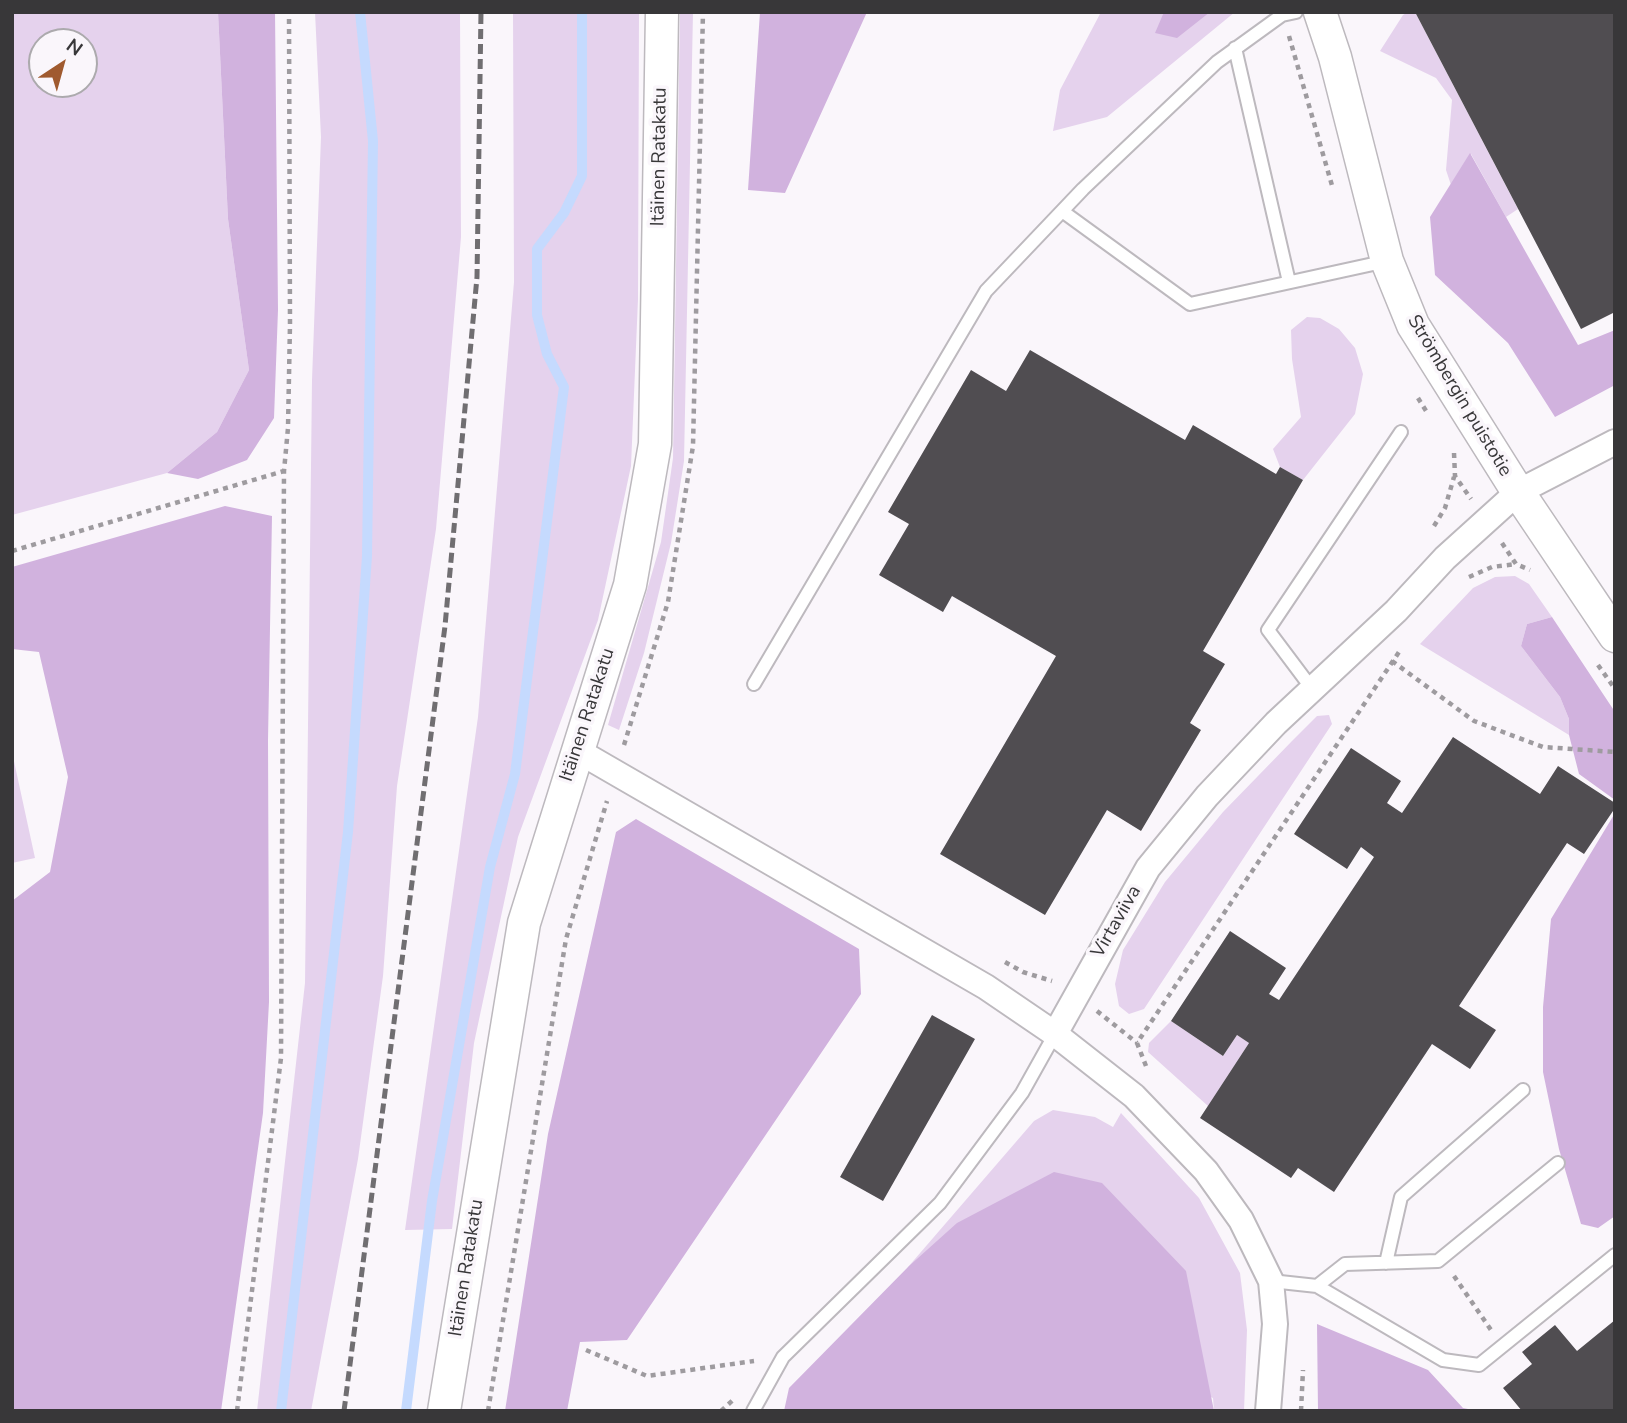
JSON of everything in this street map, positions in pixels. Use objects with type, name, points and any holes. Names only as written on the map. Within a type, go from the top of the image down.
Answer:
[{"type":"street","name":"Itäinen Ratakatu","points":[[444,1411],[524,923],[630,584],[655,444],[662,12]]},
{"type":"street","name":"Strömbergin puistotie","points":[[1320,12],[1335,57],[1387,261],[1413,325],[1518,492],[1615,636]]},
{"type":"street","name":"Virtaviiva","points":[[1055,1034],[1148,868],[1208,796],[1276,723],[1366,640],[1445,558],[1518,492],[1615,442]]},
{"type":"street","points":[[578,751],[986,987],[1055,1034],[1134,1096],[1206,1171],[1241,1220],[1271,1281],[1275,1324],[1268,1411]]},
{"type":"lane","points":[[754,684],[986,291],[1062,211],[1217,62],[1282,15],[1296,12]]},
{"type":"lane","points":[[1236,48],[1289,282]]},
{"type":"lane","points":[[1062,211],[1190,304],[1387,261]]},
{"type":"lane","points":[[1313,691],[1268,630],[1401,432]]},
{"type":"lane","points":[[753,1411],[783,1357],[940,1203],[1022,1093],[1055,1034]]},
{"type":"lane","points":[[1386,1263],[1401,1197],[1523,1090]]},
{"type":"lane","points":[[1317,1286],[1345,1264],[1438,1261],[1558,1163]]},
{"type":"lane","points":[[1271,1281],[1317,1286],[1443,1360],[1479,1365],[1615,1255]]},
{"type":"path","points":[[237,1411],[281,1058],[284,471],[288,428],[290,324],[289,12]]},
{"type":"path","points":[[12,551],[284,471]]},
{"type":"path","points":[[1467,578],[1492,568],[1516,564]]},
{"type":"path","points":[[1366,640],[1474,722],[1542,747],[1615,752]]},
{"type":"path","points":[[1153,1074],[1144,1064],[1138,1043],[1408,640]]},
{"type":"path","points":[[488,1411],[566,939],[624,746]]},
{"type":"path","points":[[1464,1289],[1486,1322]]},
{"type":"path","points":[[586,1350],[647,1376],[783,1357]]},
{"type":"path","points":[[1301,1411],[1304,1358]]},
{"type":"shaded area","points":[[12,12],[218,12],[228,219],[249,370],[217,432],[167,473],[12,515]]},
{"type":"shaded area","points":[[218,12],[275,12],[278,310],[274,418],[247,460],[198,479],[167,473],[217,432],[249,370],[228,219]]},
{"type":"shaded area","points":[[315,12],[460,12],[461,237],[436,529],[397,786],[383,976],[358,1159],[311,1411],[257,1411],[305,983],[312,380],[321,137]]},
{"type":"shaded area","points":[[513,12],[639,12],[638,299],[631,466],[598,620],[518,837],[474,1043],[452,1229],[405,1230],[478,717],[514,282]]},
{"type":"shaded area","points":[[680,12],[693,12],[684,461],[671,543],[644,653],[619,730],[608,725],[661,542],[673,458]]},
{"type":"shaded area","points":[[760,12],[867,12],[785,193],[748,190]]},
{"type":"shaded area","points":[[1101,12],[1235,12],[1107,117],[1053,131],[1060,90]]},
{"type":"shaded area","points":[[1164,12],[1210,12],[1177,38],[1155,33]]},
{"type":"shaded area","points":[[1415,12],[1518,209],[1506,217],[1471,154],[1451,185],[1446,170],[1452,100],[1436,78],[1380,51],[1403,15]]},
{"type":"shaded area","points":[[1470,153],[1578,345],[1615,330],[1615,385],[1555,417],[1508,343],[1435,275],[1430,217]]},
{"type":"shaded area","points":[[1307,317],[1320,318],[1339,329],[1355,348],[1363,374],[1355,414],[1303,480],[1280,467],[1273,449],[1301,417],[1292,359],[1291,330]]},
{"type":"shaded area","points":[[225,506],[272,516],[268,740],[269,1002],[263,1113],[221,1411],[12,1411],[12,901],[50,872],[68,777],[39,652],[12,649],[12,567]]},
{"type":"shaded area","points":[[1515,576],[1529,584],[1552,617],[1527,624],[1521,646],[1560,697],[1569,719],[1569,735],[1420,644],[1473,588],[1495,577]]},
{"type":"shaded area","points":[[1552,617],[1615,712],[1615,800],[1579,774],[1569,735],[1569,719],[1560,697],[1521,646],[1527,624]]},
{"type":"shaded area","points":[[1329,715],[1332,724],[1144,1009],[1129,1014],[1119,1006],[1115,984],[1123,950],[1165,882],[1223,812],[1292,741],[1317,716]]},
{"type":"shaded area","points":[[12,752],[35,858],[12,863]]},
{"type":"shaded area","points":[[1615,813],[1615,1216],[1598,1228],[1581,1224],[1559,1149],[1543,1072],[1543,1007],[1551,919]]},
{"type":"shaded area","points":[[636,819],[859,949],[861,994],[627,1340],[580,1342],[567,1411],[505,1411],[548,1134],[616,832]]},
{"type":"shaded area","points":[[1171,1021],[1223,1056],[1237,1035],[1249,1043],[1208,1106],[1148,1052],[1149,1043]]},
{"type":"shaded area","points":[[1053,1110],[1095,1117],[1113,1127],[1121,1113],[1199,1198],[1240,1273],[1247,1330],[1244,1411],[1214,1411],[1213,1398],[908,1267],[1034,1121]]},
{"type":"shaded area","points":[[1054,1172],[1102,1183],[1186,1271],[1214,1411],[784,1411],[789,1388],[908,1267],[957,1223]]},
{"type":"shaded area","points":[[1317,1324],[1428,1370],[1463,1408],[1478,1411],[1318,1411]]},
{"type":"building","points":[[1415,12],[1615,12],[1615,312],[1581,329]]},
{"type":"building","points":[[1030,350],[1185,440],[1193,425],[1276,474],[1280,467],[1303,480],[1203,651],[1225,664],[1190,723],[1201,730],[1141,831],[1107,810],[1045,915],[940,854],[1056,656],[952,596],[943,612],[879,575],[909,524],[888,512],[971,370],[1006,391]]},
{"type":"building","points":[[1453,737],[1540,794],[1558,766],[1615,803],[1615,808],[1584,854],[1567,843],[1459,1006],[1496,1030],[1470,1069],[1432,1044],[1334,1192],[1298,1168],[1291,1178],[1200,1118],[1249,1043],[1237,1035],[1223,1056],[1171,1021],[1230,931],[1286,968],[1269,994],[1279,1000],[1374,857],[1361,847],[1347,869],[1294,834],[1351,748],[1401,781],[1387,803],[1402,813]]},
{"type":"building","points":[[932,1015],[975,1039],[883,1201],[840,1177]]},
{"type":"building","points":[[1615,1320],[1615,1411],[1522,1411],[1503,1388],[1532,1364],[1522,1352],[1555,1325],[1577,1351]]},
{"type":"waterway","points":[[281,1411],[348,832],[367,556],[373,141],[360,12]]},
{"type":"waterway","points":[[406,1411],[432,1201],[490,867],[515,774],[564,387],[547,354],[537,315],[537,249],[564,213],[582,176],[582,12]]},
{"type":"railway","points":[[344,1411],[445,626],[477,277],[481,12]]}]
